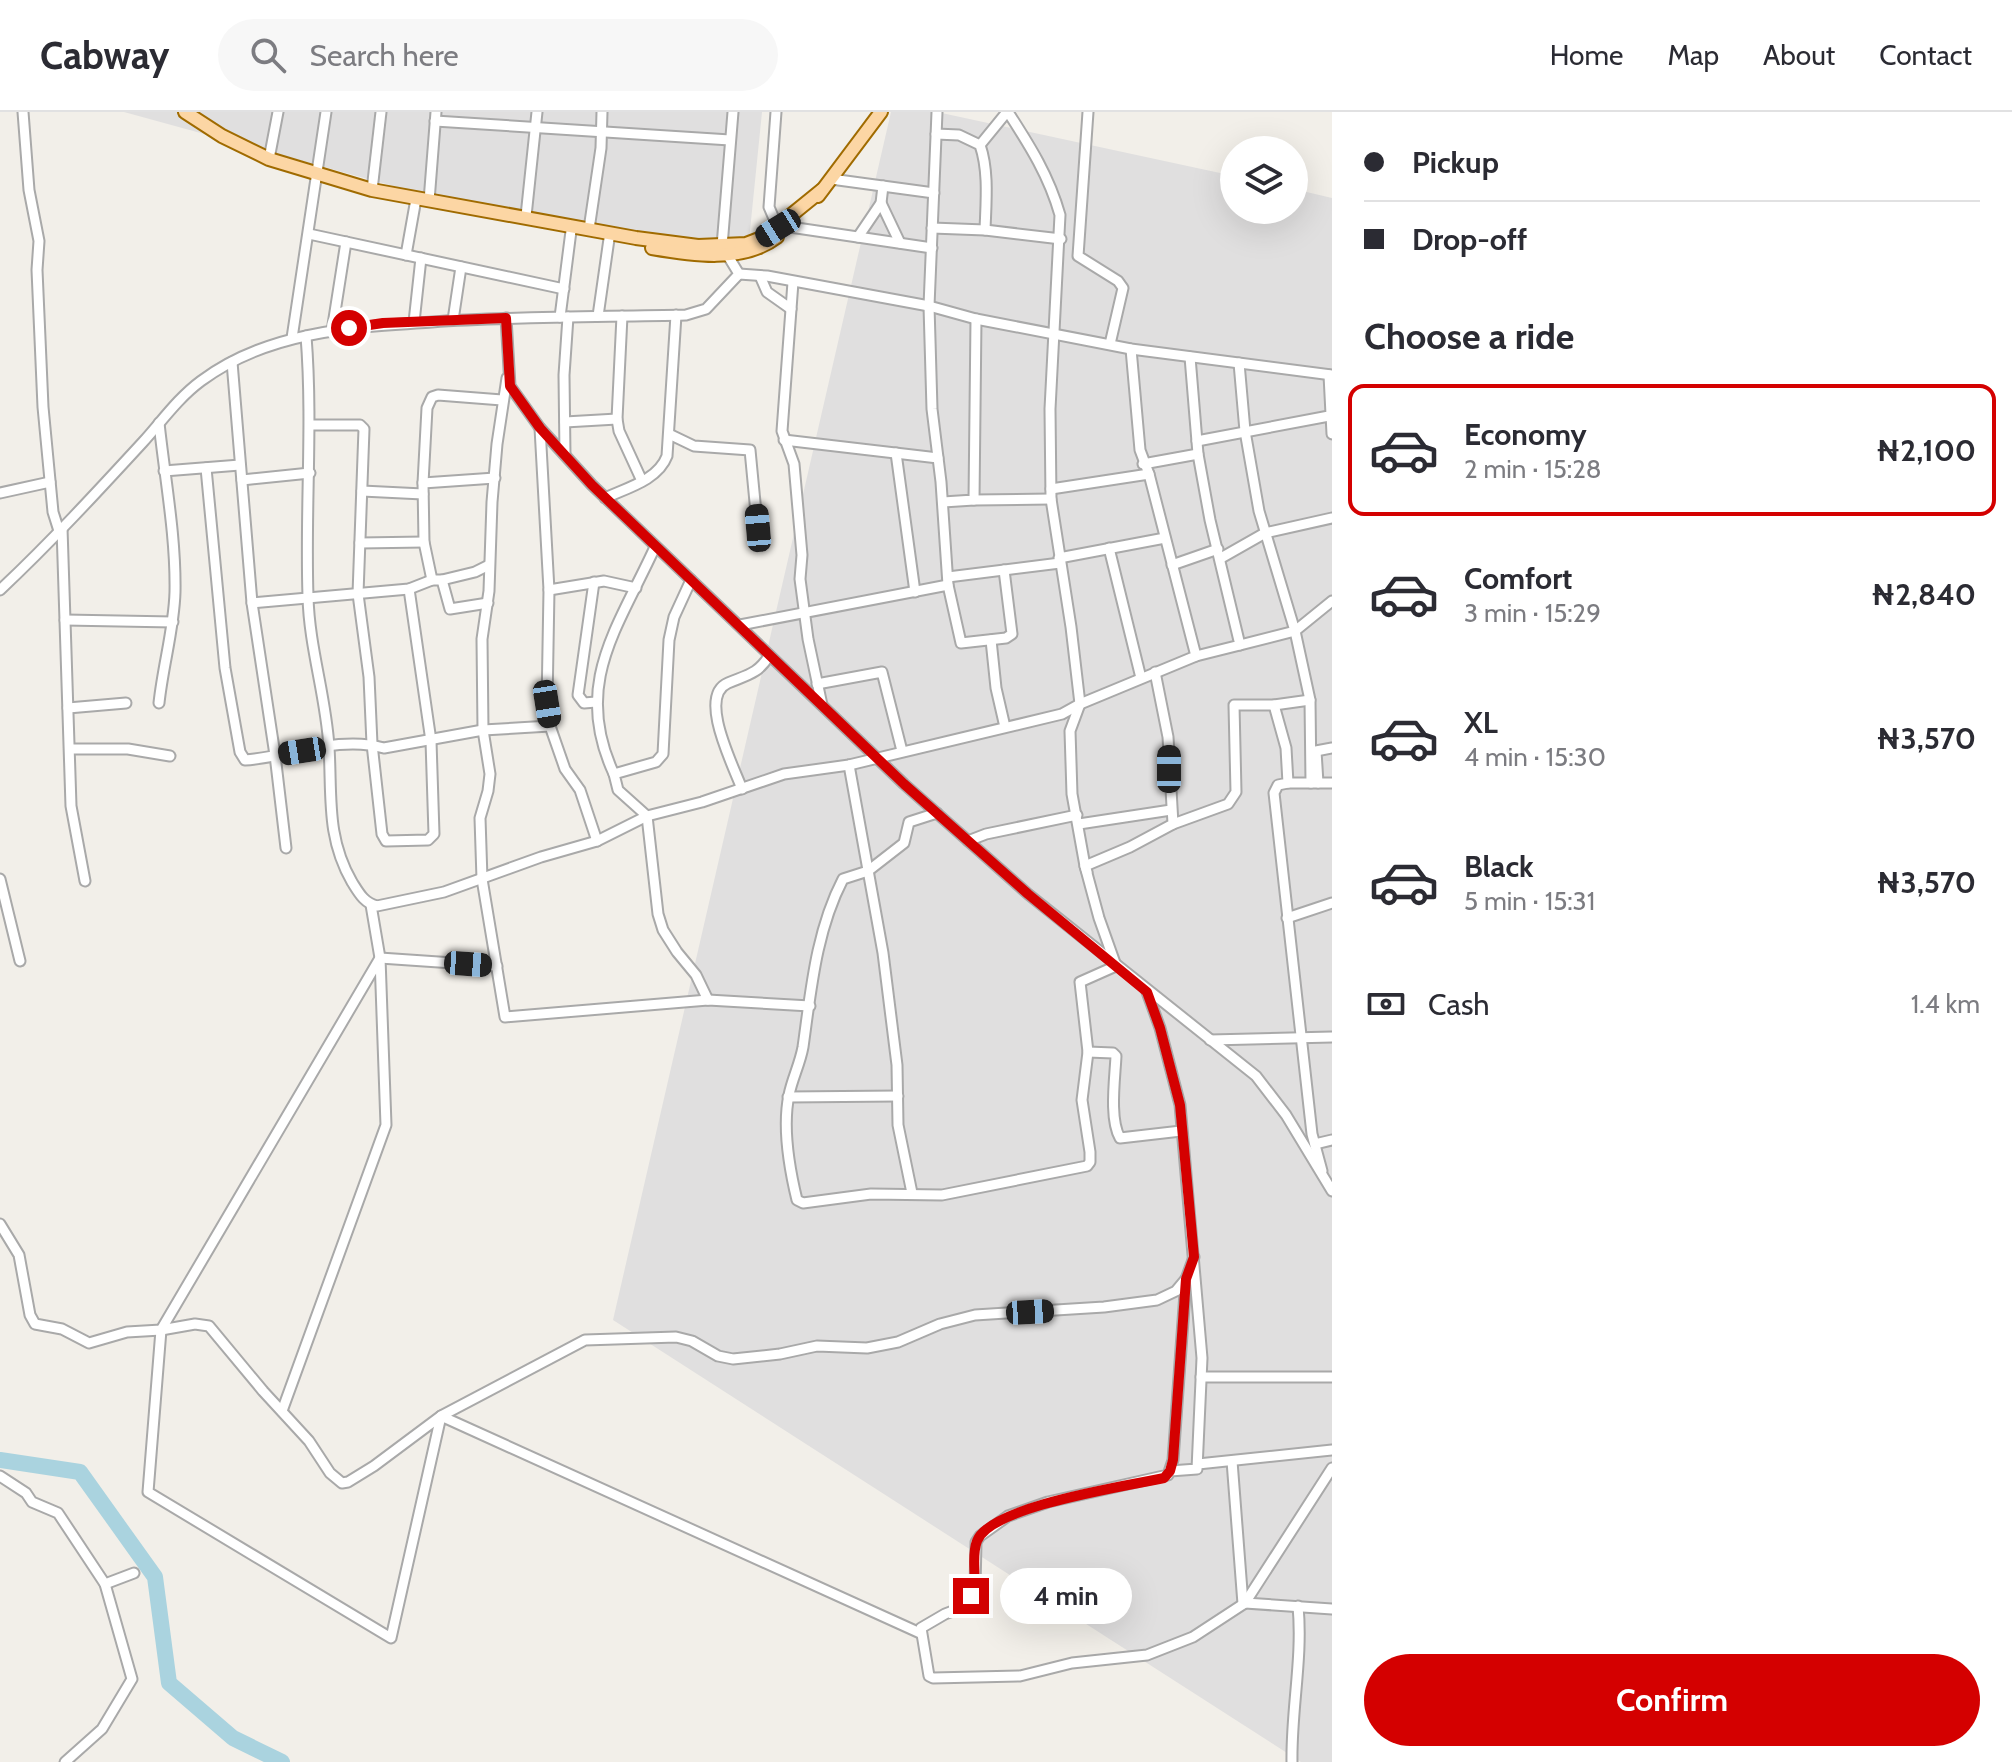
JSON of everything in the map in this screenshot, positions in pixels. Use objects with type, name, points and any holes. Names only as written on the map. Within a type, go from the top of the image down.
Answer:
[{"type":"main road","points":[[185,112],[222,136],[269,159],[372,190],[481,211],[726,250]]},
{"type":"main road","points":[[481,211],[495,217],[670,251],[726,250],[784,228],[808,199],[822,190],[881,112]]},
{"type":"street","points":[[23,112],[29,190],[39,241],[37,270],[43,407],[53,512],[61,530],[71,806],[85,881]]},
{"type":"street","points":[[269,159],[278,112]]},
{"type":"street","points":[[292,338],[326,112]]},
{"type":"street","points":[[372,190],[381,112]]},
{"type":"street","points":[[526,216],[537,112]]},
{"type":"street","points":[[589,229],[602,112]]},
{"type":"street","points":[[733,112],[726,250],[739,274]]},
{"type":"street","points":[[776,112],[769,207],[784,228],[932,248]]},
{"type":"street","points":[[937,112],[929,306],[932,409],[948,581],[961,643],[1006,638],[1012,634],[1004,570]]},
{"type":"street","points":[[980,145],[1008,112],[1039,158],[1060,215],[1050,409],[1051,494],[1080,704],[1070,731],[1072,794],[1085,866],[1116,966]]},
{"type":"street","points":[[1088,112],[1078,256],[1118,281],[1123,288],[1110,344]]},
{"type":"street","points":[[406,255],[422,200],[436,117],[730,140]]},
{"type":"street","points":[[936,134],[959,135],[980,145],[986,189],[985,230]]},
{"type":"street","points":[[831,179],[934,193]]},
{"type":"street","points":[[858,237],[881,203],[883,186]]},
{"type":"street","points":[[881,203],[900,243]]},
{"type":"street","points":[[932,228],[985,230],[1061,239]]},
{"type":"street","points":[[565,455],[564,289],[571,231]]},
{"type":"street","points":[[309,234],[564,289]]},
{"type":"street","points":[[598,316],[609,239]]},
{"type":"street","points":[[332,331],[346,242]]},
{"type":"street","points":[[414,322],[421,258]]},
{"type":"street","points":[[453,320],[461,267]]},
{"type":"street","points":[[739,274],[929,306],[976,319],[1131,349],[1330,375],[1332,434]]},
{"type":"street","points":[[0,590],[61,530],[187,392],[232,362],[292,338],[366,325],[506,318],[676,315],[706,309],[739,274]]},
{"type":"street","points":[[760,276],[767,292],[791,309]]},
{"type":"street","points":[[793,282],[782,431],[794,464],[804,613],[822,706]]},
{"type":"street","points":[[605,498],[642,481],[663,467],[669,434],[676,315]]},
{"type":"street","points":[[622,316],[617,419],[619,431],[642,481]]},
{"type":"street","points":[[506,318],[510,386],[540,428],[605,498],[968,841],[1147,992],[1256,1076],[1269,1091],[1332,1191]]},
{"type":"street","points":[[974,500],[976,319]]},
{"type":"street","points":[[306,336],[310,425],[308,599],[329,746],[331,819],[343,867],[358,893],[371,905],[444,892],[541,857],[597,841],[647,816],[784,774],[849,765],[1062,714],[1196,656],[1295,631],[1332,601]]},
{"type":"street","points":[[1131,349],[1146,469],[1196,656]]},
{"type":"street","points":[[1190,357],[1198,454],[1210,520],[1240,645]]},
{"type":"street","points":[[232,362],[252,603],[286,848]]},
{"type":"street","points":[[1239,363],[1245,431],[1265,533],[1295,631],[1310,700],[1314,783]]},
{"type":"street","points":[[508,375],[502,400],[488,603],[482,639],[483,730],[490,774],[480,818],[482,879],[505,1017],[708,1000],[810,1006]]},
{"type":"street","points":[[488,603],[450,609],[424,542],[427,408],[432,397],[438,395],[502,400]]},
{"type":"street","points":[[1197,441],[1329,416]]},
{"type":"street","points":[[565,422],[617,419]]},
{"type":"street","points":[[159,423],[174,558],[173,622],[159,703]]},
{"type":"street","points":[[310,425],[362,426],[364,429],[358,594],[369,677],[372,744],[382,834],[386,841],[393,843],[433,837],[431,741],[409,589]]},
{"type":"street","points":[[540,428],[549,590],[547,704],[550,726],[565,769],[580,790],[597,841]]},
{"type":"street","points":[[669,434],[694,446],[750,450],[759,544]]},
{"type":"street","points":[[784,440],[938,458]]},
{"type":"street","points":[[896,453],[915,592]]},
{"type":"street","points":[[943,502],[1051,494],[1198,454]]},
{"type":"street","points":[[164,471],[240,465]]},
{"type":"street","points":[[206,468],[225,668],[240,752],[245,760],[329,746],[372,744],[384,748],[483,730],[550,726]]},
{"type":"street","points":[[242,480],[310,473]]},
{"type":"street","points":[[423,483],[495,478]]},
{"type":"street","points":[[0,493],[50,482]]},
{"type":"street","points":[[362,491],[423,494]]},
{"type":"street","points":[[1172,565],[1220,554],[1265,533],[1332,518]]},
{"type":"street","points":[[740,625],[915,592],[948,581],[1165,538]]},
{"type":"street","points":[[360,543],[424,542]]},
{"type":"street","points":[[655,547],[605,659],[596,702],[602,748],[618,790],[647,816],[658,914],[663,930],[696,975],[708,1000]]},
{"type":"street","points":[[1109,548],[1141,678]]},
{"type":"street","points":[[252,603],[409,589],[475,572],[489,565]]},
{"type":"street","points":[[614,774],[656,762],[663,754],[669,640],[674,617],[691,580]]},
{"type":"street","points":[[549,590],[594,582],[636,588]]},
{"type":"street","points":[[594,582],[578,695],[584,703],[596,702]]},
{"type":"street","points":[[65,620],[173,622]]},
{"type":"street","points":[[991,640],[996,688],[1005,727]]},
{"type":"street","points":[[742,789],[718,725],[715,712],[717,692],[724,684],[755,674],[769,656]]},
{"type":"street","points":[[817,684],[882,672],[902,751]]},
{"type":"street","points":[[1155,672],[1168,737],[1173,824]]},
{"type":"street","points":[[1085,866],[1173,824],[1228,804],[1236,792],[1234,705],[1274,705],[1310,700]]},
{"type":"street","points":[[68,708],[126,703]]},
{"type":"street","points":[[1274,705],[1286,748],[1288,783]]},
{"type":"street","points":[[1314,783],[1316,751],[1332,748]]},
{"type":"street","points":[[70,749],[128,749],[170,756]]},
{"type":"street","points":[[849,765],[883,953],[897,1065],[900,1140],[912,1193]]},
{"type":"street","points":[[1325,1182],[1315,1144],[1300,1037],[1274,793],[1278,785],[1288,783],[1332,783]]},
{"type":"street","points":[[968,841],[986,834],[1078,819],[1171,810]]},
{"type":"street","points":[[937,813],[906,824],[904,843],[868,871],[843,879],[832,900],[820,940],[803,1049],[788,1097],[788,1153],[795,1195],[800,1202],[871,1194],[942,1195],[1087,1166],[1090,1152],[1082,1100],[1088,1052],[1080,982],[1116,966]]},
{"type":"street","points":[[0,879],[20,961]]},
{"type":"street","points":[[1287,918],[1332,903]]},
{"type":"street","points":[[282,1411],[386,1125],[380,958],[371,905]]},
{"type":"street","points":[[380,958],[497,966]]},
{"type":"street","points":[[380,958],[161,1330],[148,1492],[391,1638],[441,1416]]},
{"type":"street","points":[[1147,992],[1180,1105],[1202,1358],[1198,1464],[1195,1471],[1170,1471]]},
{"type":"street","points":[[1210,1040],[1332,1037]]},
{"type":"street","points":[[1088,1052],[1113,1053],[1116,1056],[1116,1130],[1120,1138],[1181,1131]]},
{"type":"street","points":[[788,1097],[898,1096]]},
{"type":"street","points":[[1315,1144],[1332,1140]]},
{"type":"street","points":[[0,1224],[19,1255],[30,1315],[35,1324],[62,1329],[89,1343],[127,1332],[195,1324],[209,1326],[309,1441],[330,1473],[342,1483],[374,1466],[441,1416],[585,1340],[676,1337],[692,1341],[718,1356],[733,1359],[817,1346],[867,1348],[898,1342],[940,1324],[975,1315],[1104,1307],[1157,1300],[1176,1291],[1186,1279]]},
{"type":"street","points":[[1194,1257],[1186,1279],[1170,1471],[1164,1478],[1048,1502],[1008,1516],[980,1536],[976,1542],[975,1587],[966,1606],[924,1624],[920,1633],[929,1676],[1020,1676],[1072,1663],[1147,1655],[1193,1637],[1244,1603],[1332,1468]]},
{"type":"street","points":[[1201,1377],[1332,1377]]},
{"type":"street","points":[[441,1416],[920,1633]]},
{"type":"street","points":[[1198,1464],[1332,1450]]},
{"type":"street","points":[[1232,1461],[1244,1603]]},
{"type":"street","points":[[0,1476],[26,1493],[32,1502],[58,1513],[105,1584],[132,1679],[102,1729],[65,1762]]},
{"type":"street","points":[[105,1584],[134,1573]]},
{"type":"street","points":[[1244,1603],[1332,1609]]},
{"type":"street","points":[[1292,1762],[1291,1735],[1300,1626],[1298,1606]]},
{"type":"shaded area","points":[[124,112],[762,112],[748,250],[521,221]]},
{"type":"shaded area","points":[[891,112],[937,112],[1220,173],[1220,224],[1308,224],[1308,192],[1332,198],[1332,1762],[1301,1762],[613,1320]]},
{"type":"waterway","points":[[0,1460],[80,1472],[155,1577],[169,1683],[233,1738],[282,1762]]},
{"type":"route","points":[[349,328],[383,323],[506,318],[510,386],[540,428],[592,485],[904,784],[1028,894],[1147,992],[1180,1105],[1194,1257],[1186,1279],[1170,1471],[1164,1478],[1048,1502],[1008,1516],[976,1542],[975,1587],[971,1596]]}]
